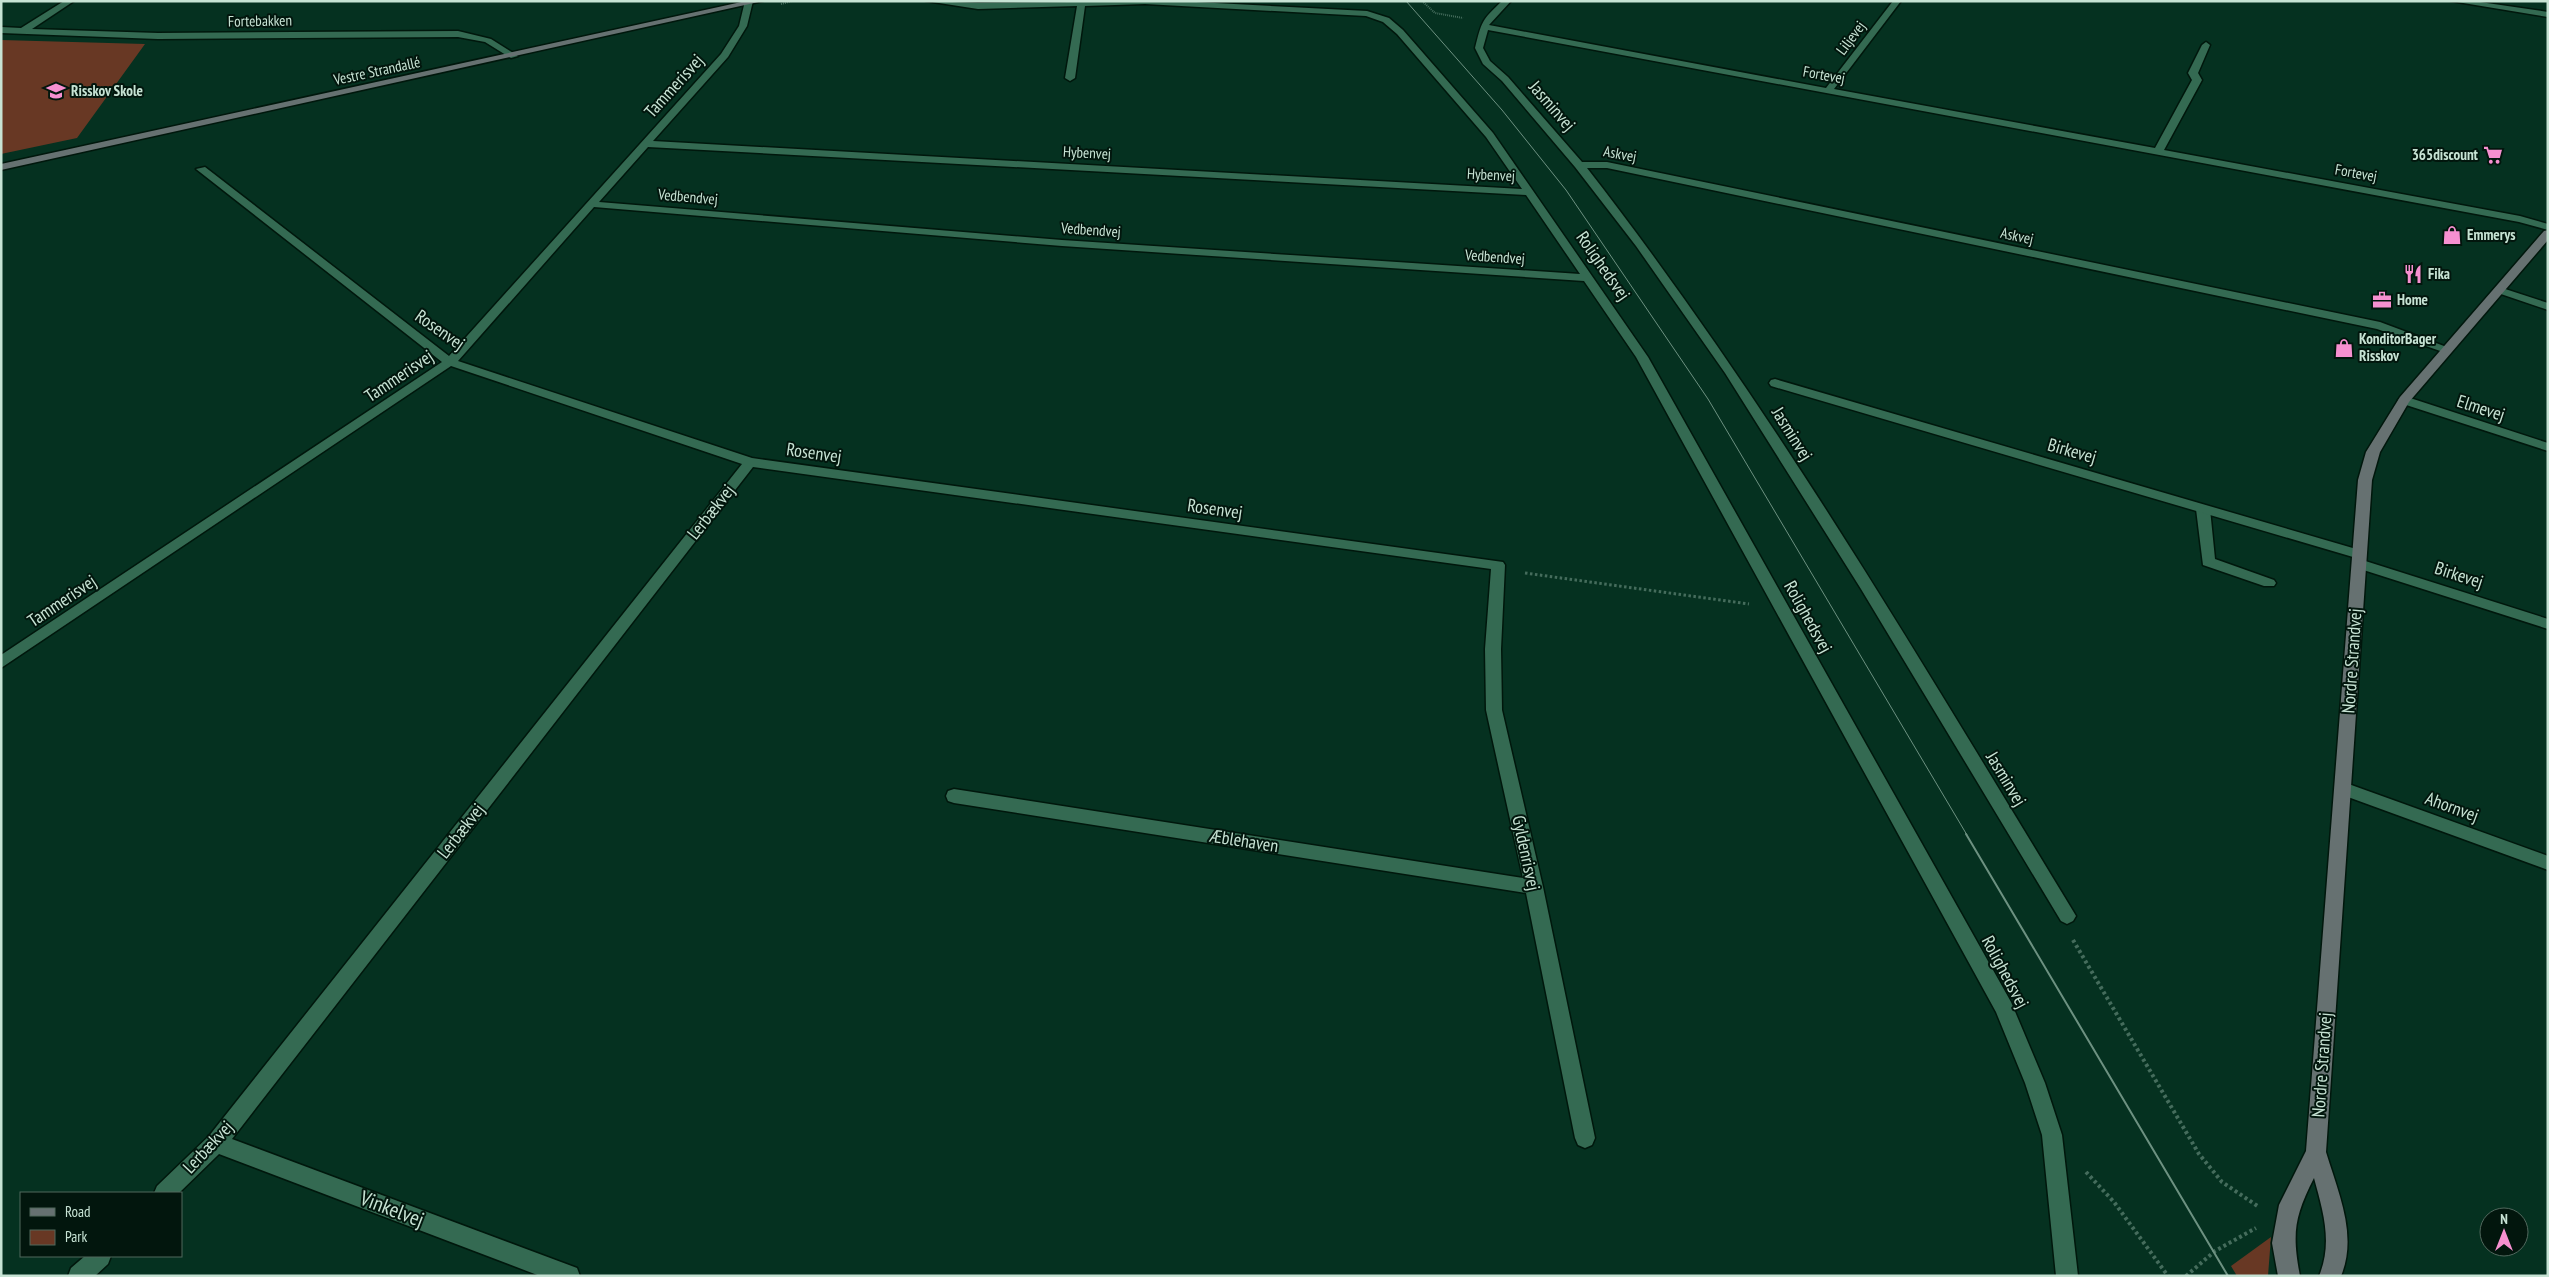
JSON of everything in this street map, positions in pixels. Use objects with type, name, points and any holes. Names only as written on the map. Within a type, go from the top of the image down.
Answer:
[{"type":"street","points":[[21,32],[70,1]]},
{"type":"street","points":[[930,1],[978,6],[1082,2],[1221,4],[1367,14]]},
{"type":"street","points":[[1485,24],[1507,1]]},
{"type":"street","name":"Liljevej","points":[[1828,91],[1896,1]]},
{"type":"street","points":[[2455,1],[2548,15]]},
{"type":"street","name":"Vestre Strandallé","points":[[1,167],[514,56],[752,2]]},
{"type":"street","name":"Tammerisvej","points":[[1,662],[450,362],[725,55],[743,26],[752,2]]},
{"type":"street","points":[[1070,78],[1082,2]]},
{"type":"street","points":[[1358,6],[1367,14]]},
{"type":"street","name":"Rolighedsvej","points":[[1367,14],[1386,20],[1400,32],[1490,135],[1527,192],[1590,278],[1642,357],[2004,1008],[2035,1083],[2052,1135],[2067,1276]]},
{"type":"street","name":"Fortevej","points":[[1485,24],[1828,91],[2520,219],[2548,227]]},
{"type":"street","name":"Jasminvej","points":[[1485,24],[1480,48],[1486,62],[1505,79],[1578,165],[1640,244],[1731,373],[1867,586],[2067,916]]},
{"type":"street","name":"Fortebakken","points":[[1,30],[158,36],[458,34],[484,38],[500,44],[514,56]]},
{"type":"street","points":[[2158,152],[2197,80],[2193,73],[2206,45]]},
{"type":"street","name":"Hybenvej","points":[[645,144],[1527,192]]},
{"type":"street","name":"Askvej","points":[[1578,165],[1607,166],[2380,326],[2446,349]]},
{"type":"street","name":"Rosenvej","points":[[201,169],[450,362],[750,462],[1498,565]]},
{"type":"street","name":"Vedbendvej","points":[[591,204],[1062,243],[1590,278]]},
{"type":"street","name":"Nordre Strandvej","points":[[2330,1276],[2335,1268],[2337,1229],[2316,1152],[2365,480],[2373,452],[2404,400],[2548,233]]},
{"type":"street","points":[[2499,290],[2548,307]]},
{"type":"street","name":"Birkevej","points":[[1775,383],[2203,509],[2358,559],[2548,624]]},
{"type":"street","name":"Elmevej","points":[[2404,400],[2548,447]]},
{"type":"street","name":"Lerbækvej","points":[[165,1192],[216,1143],[750,462]]},
{"type":"street","points":[[2203,509],[2208,562],[2269,583]]},
{"type":"street","name":"Gyldenrisvej","points":[[1498,565],[1493,649],[1494,710],[1534,887],[1585,1138]]},
{"type":"street","name":"Ahornvej","points":[[2344,788],[2548,863]]},
{"type":"street","name":"Æblehaven","points":[[954,796],[1534,887]]},
{"type":"street","name":"Vinkelvej","points":[[216,1143],[569,1276]]},
{"type":"street","name":"Nordre Strandvej","points":[[2289,1276],[2284,1244],[2289,1205],[2316,1152]]},
{"type":"street","points":[[79,1276],[99,1257]]},
{"type":"path","points":[[1422,1],[1435,14],[1485,24]]},
{"type":"path","points":[[1498,565],[1523,573],[1782,608]]},
{"type":"path","points":[[2067,916],[2070,934],[2199,1154],[2222,1182],[2286,1225]]},
{"type":"path","points":[[2052,1135],[2114,1202],[2168,1276]]},
{"type":"path","points":[[2186,1276],[2215,1252],[2253,1229],[2286,1225]]},
{"type":"green space","name":"Risskov Skole","points":[[1,40],[145,44],[77,138],[1,154]]},
{"type":"green space","points":[[2271,1237],[2268,1276],[2237,1276],[2231,1266]]},
{"type":"tram line","points":[[1406,1],[1502,110],[1566,190],[1708,399],[1967,835]]},
{"type":"tram line","points":[[1966,834],[2228,1276]]},
{"type":"place","name":"Risskov Skole","points":[[56,91]]},
{"type":"place","name":"365discount","points":[[2493,155]]},
{"type":"place","name":"Emmerys","points":[[2452,235]]},
{"type":"place","name":"Fika","points":[[2413,274]]},
{"type":"place","name":"Home","points":[[2382,300]]},
{"type":"place","name":"KonditorBager Risskov","points":[[2344,348]]}]
